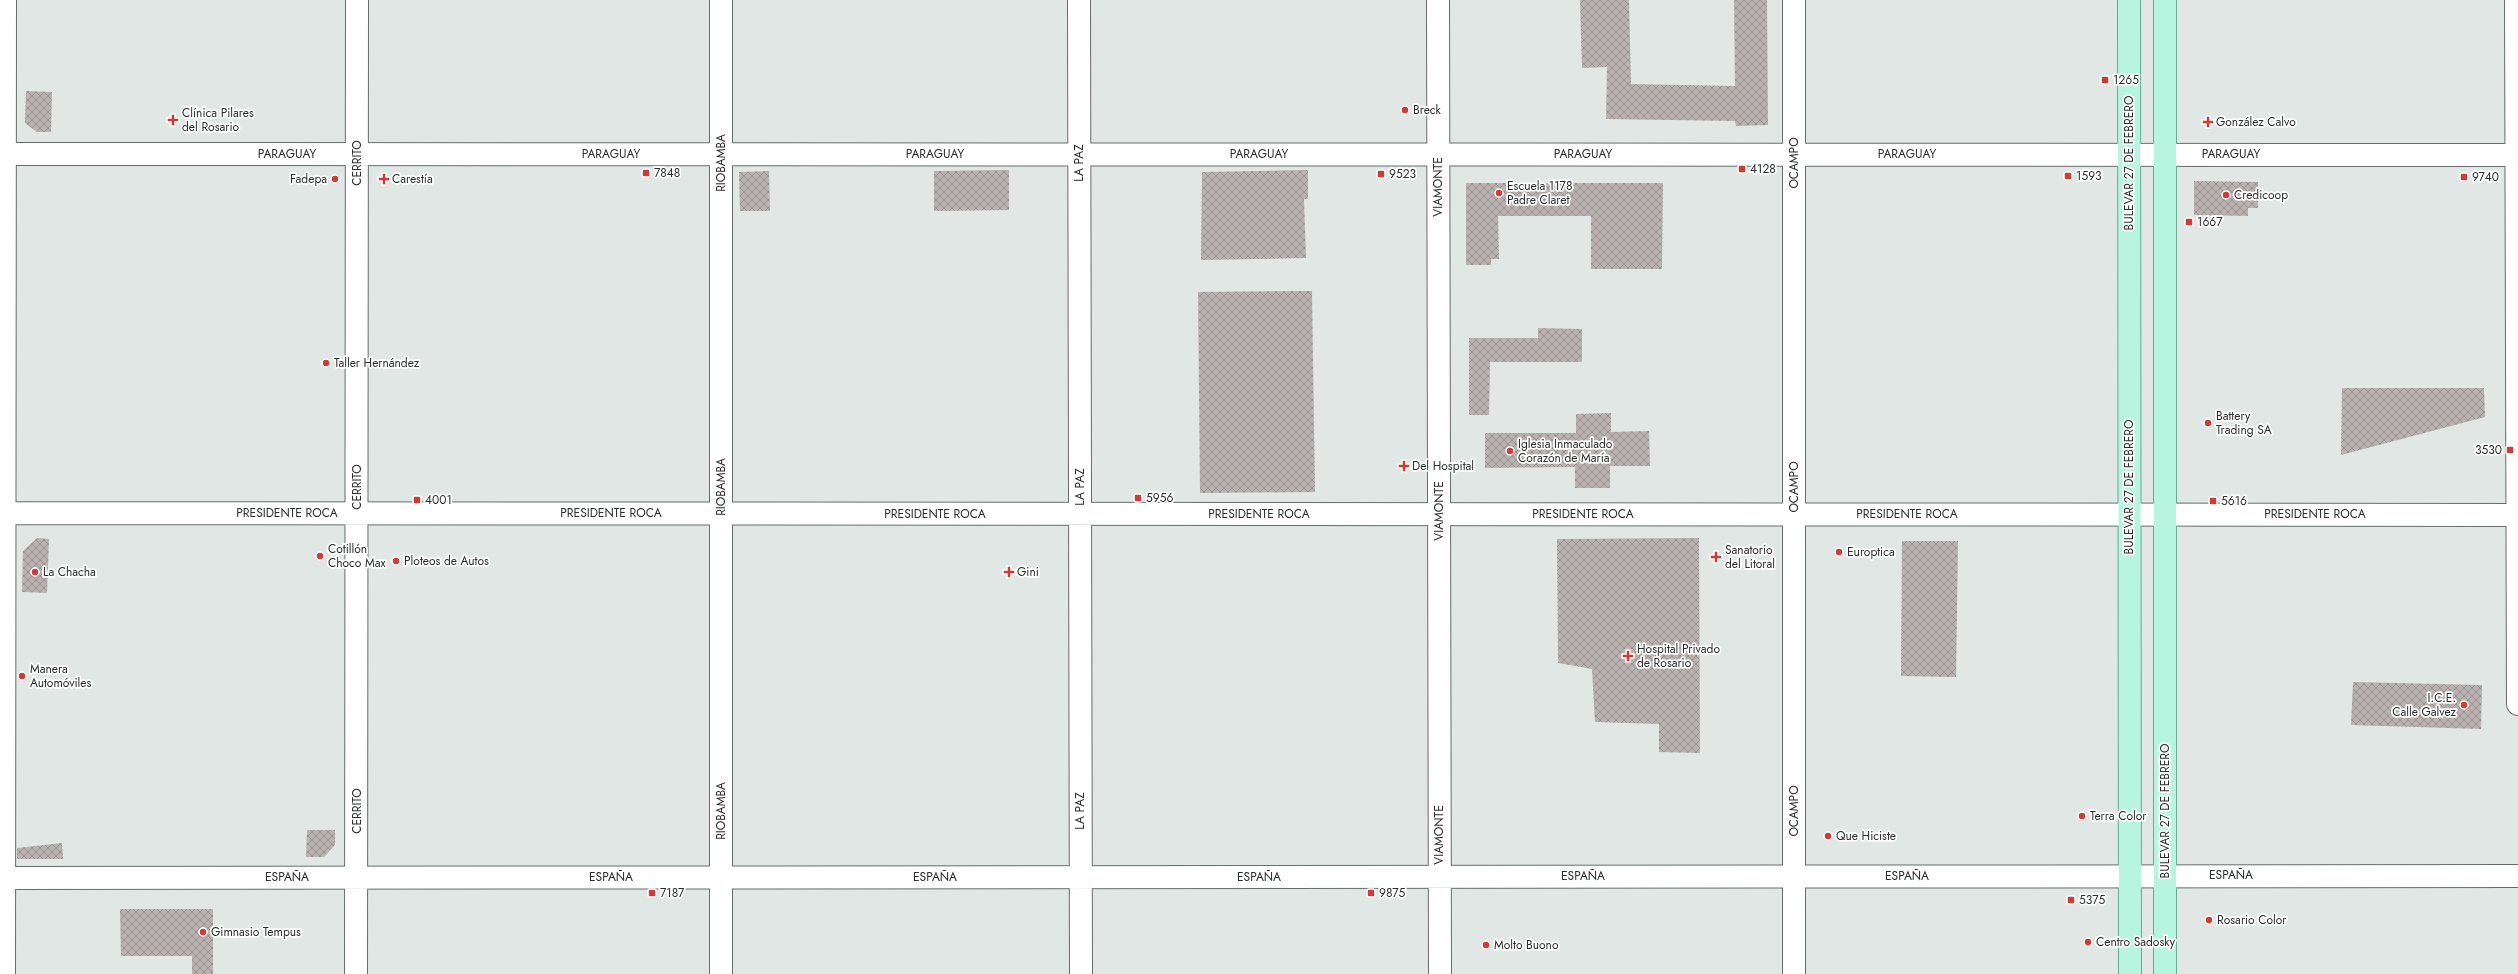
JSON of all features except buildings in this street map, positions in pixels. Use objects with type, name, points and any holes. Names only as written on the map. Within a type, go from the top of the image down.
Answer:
[{"type":"main road","name":"BULEVAR 27 DE FEBRERO","points":[[2129,0],[2130,974]]},
{"type":"main road","name":"BULEVAR 27 DE FEBRERO","points":[[2165,0],[2165,974]]},
{"type":"street","points":[[4,974],[2,878],[1,513],[5,0]]},
{"type":"street","name":"CERRITO","points":[[356,974],[357,0]]},
{"type":"street","name":"RIOBAMBA","points":[[721,0],[721,974]]},
{"type":"street","name":"LA PAZ","points":[[1079,0],[1081,974]]},
{"type":"street","name":"VIAMONTE","points":[[1438,0],[1440,974]]},
{"type":"street","name":"OCAMPO","points":[[1794,0],[1794,974]]},
{"type":"street","points":[[2516,0],[2518,704]]},
{"type":"street","name":"PARAGUAY","points":[[3,154],[2517,155]]},
{"type":"street","name":"PRESIDENTE ROCA","points":[[1,513],[2518,515]]},
{"type":"street","name":"ESPAÑA","points":[[2,878],[2165,875],[2518,876]]},
{"type":"place","name":"1265","points":[[2105,80]]},
{"type":"place","name":"Breck","points":[[1405,110]]},
{"type":"place","name":"Clínica Pilares del Rosario","points":[[173,120]]},
{"type":"place","name":"González Calvo","points":[[2208,122]]},
{"type":"place","name":"4128","points":[[1742,169]]},
{"type":"place","name":"7848","points":[[646,173]]},
{"type":"place","name":"9523","points":[[1381,174]]},
{"type":"place","name":"1593","points":[[2068,176]]},
{"type":"place","name":"9740","points":[[2464,177]]},
{"type":"place","name":"Fadepa","points":[[335,179]]},
{"type":"place","name":"Carestía","points":[[384,179]]},
{"type":"place","name":"Escuela 1178 Padre Claret","points":[[1499,193]]},
{"type":"place","name":"Credicoop","points":[[2226,195]]},
{"type":"place","name":"1667","points":[[2189,222]]},
{"type":"place","name":"Taller Hernández","points":[[326,363]]},
{"type":"place","name":"Battery Trading SA","points":[[2208,423]]},
{"type":"place","name":"3530","points":[[2510,450]]},
{"type":"place","name":"Iglesia Inmaculado Corazón de María","points":[[1510,451]]},
{"type":"place","name":"Del Hospital","points":[[1404,466]]},
{"type":"place","name":"5956","points":[[1138,498]]},
{"type":"place","name":"4001","points":[[417,500]]},
{"type":"place","name":"5616","points":[[2213,501]]},
{"type":"place","name":"Europtica","points":[[1839,552]]},
{"type":"place","name":"Cotillón Choco Max","points":[[320,556]]},
{"type":"place","name":"Sanatorio del Litoral","points":[[1716,557]]},
{"type":"place","name":"Ploteos de Autos","points":[[396,561]]},
{"type":"place","name":"La Chacha","points":[[35,572]]},
{"type":"place","name":"Gini","points":[[1009,572]]},
{"type":"place","name":"Hospital Privado de Rosario","points":[[1628,656]]},
{"type":"place","name":"Manera Automóviles","points":[[22,676]]},
{"type":"place","name":"I.C.E. Calle Galvez","points":[[2464,705]]},
{"type":"place","name":"Terra Color","points":[[2082,816]]},
{"type":"place","name":"Que Hiciste","points":[[1828,836]]},
{"type":"place","name":"7187","points":[[652,893]]},
{"type":"place","name":"9875","points":[[1371,893]]},
{"type":"place","name":"5375","points":[[2071,900]]},
{"type":"place","name":"Rosario Color","points":[[2209,920]]},
{"type":"place","name":"Gimnasio Tempus","points":[[203,932]]},
{"type":"place","name":"Centro Sadosky","points":[[2088,942]]},
{"type":"place","name":"Molto Buono","points":[[1486,945]]}]
